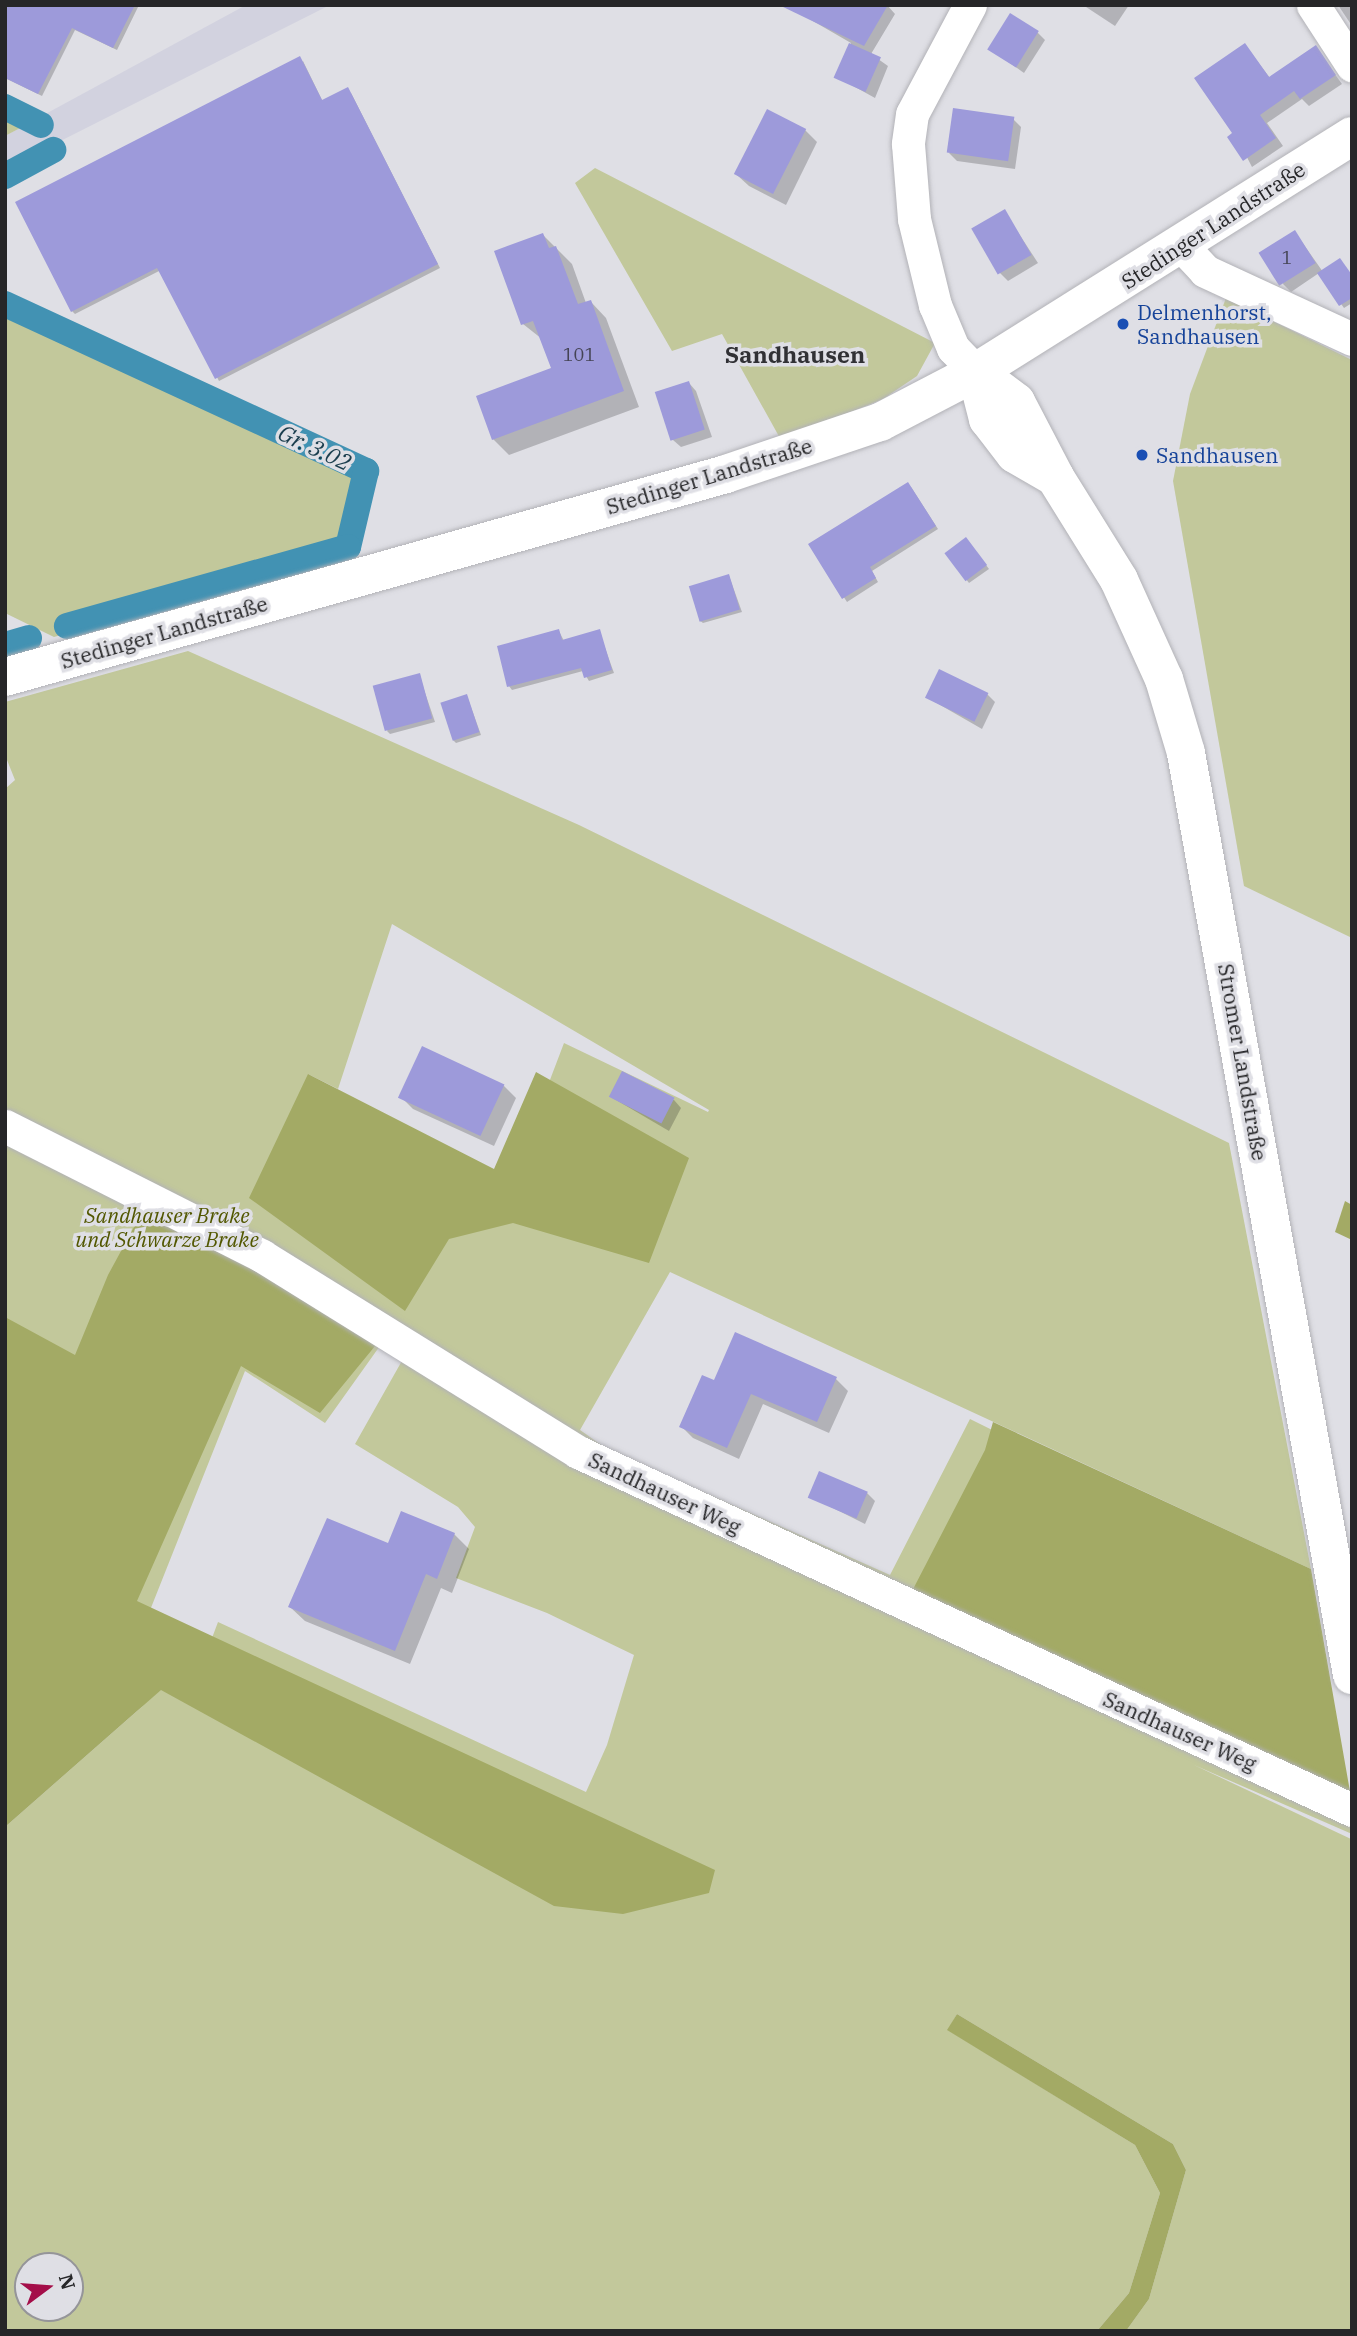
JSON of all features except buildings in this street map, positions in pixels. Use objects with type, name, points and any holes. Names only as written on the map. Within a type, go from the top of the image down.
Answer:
[{"type":"main road","name":"Stedinger Landstraße","points":[[5,677],[726,474],[880,422],[976,372],[1352,136]]},
{"type":"main road","name":"Stromer Landstraße","points":[[976,372],[1016,402],[1055,477],[1119,580],[1164,679],[1186,753],[1352,1675]]},
{"type":"street","points":[[970,5],[912,114],[908,144],[914,219],[935,305],[953,348],[976,372]]},
{"type":"street","points":[[1313,5],[1352,65]]},
{"type":"street","points":[[1181,245],[1205,271],[1352,339]]},
{"type":"street","name":"Sandhauser Weg","points":[[5,1126],[262,1256],[578,1452],[1352,1810]]},
{"type":"shaded area","points":[[246,5],[330,5],[5,169],[5,136]]},
{"type":"green space","points":[[5,99],[41,117],[5,136]]},
{"type":"green space","points":[[595,168],[935,343],[917,376],[883,399],[781,440],[722,334],[672,351],[575,183]]},
{"type":"green space","points":[[1226,298],[1352,360],[1352,938],[1244,886],[1173,481],[1190,394]]},
{"type":"green space","points":[[5,313],[355,474],[337,556],[54,637],[5,613]]},
{"type":"green space","name":"Sandhauser Brake und Schwarze Brake","points":[[188,651],[579,825],[1229,1143],[1311,1569],[670,1272],[580,1430],[607,1449],[890,1575],[970,1419],[1314,1589],[1352,1811],[1352,1834],[1194,1765],[1351,1839],[1352,2331],[1126,2331],[1149,2299],[1186,2170],[1173,2144],[957,2014],[948,2030],[1135,2145],[1160,2193],[1129,2293],[1097,2331],[5,2331],[5,1827],[144,1705],[5,1810],[5,789],[15,780],[5,755],[5,702]],"holes":[[[392,924],[709,1110],[708,1112],[564,1043],[499,1214],[308,1074],[338,1089]],[[382,1343],[403,1359],[355,1444],[458,1507],[475,1527],[456,1578],[547,1613],[634,1655],[607,1745],[586,1792],[218,1622],[203,1662],[139,1638],[245,1371],[325,1423]]]},
{"type":"green space","points":[[536,1072],[689,1158],[649,1263],[513,1223],[449,1239],[405,1311],[249,1198],[308,1074],[494,1169]]},
{"type":"green space","points":[[1345,1201],[1352,1205],[1352,1240],[1335,1232]]},
{"type":"green space","name":"Sandhauser Brake und Schwarze Brake","points":[[146,1205],[380,1340],[320,1413],[241,1366],[137,1601],[715,1870],[709,1893],[623,1914],[554,1906],[161,1690],[5,1827],[5,1317],[75,1355],[108,1275]]},
{"type":"green space","points":[[993,1422],[1311,1569],[1352,1803],[909,1597],[985,1450]]},
{"type":"green space","points":[[957,2014],[1173,2144],[1186,2170],[1149,2299],[1126,2331],[1097,2331],[1129,2293],[1160,2193],[1135,2145],[947,2030]]},
{"type":"waterway","name":"Gr. 3.02","points":[[5,107],[41,125]]},
{"type":"waterway","name":"Gr. 3.02","points":[[5,176],[53,150]]},
{"type":"waterway","name":"Gr. 3.02","points":[[5,304],[366,471],[348,547],[67,626]]},
{"type":"waterway","name":"Gr. 3.02","points":[[5,645],[29,638]]},
{"type":"place","name":"Delmenhorst, Sandhausen","points":[[1123,324]]},
{"type":"place","name":"Sandhausen","points":[[1142,455]]},
{"type":"district","name":"Sandhausen","points":[[795,354]]}]
